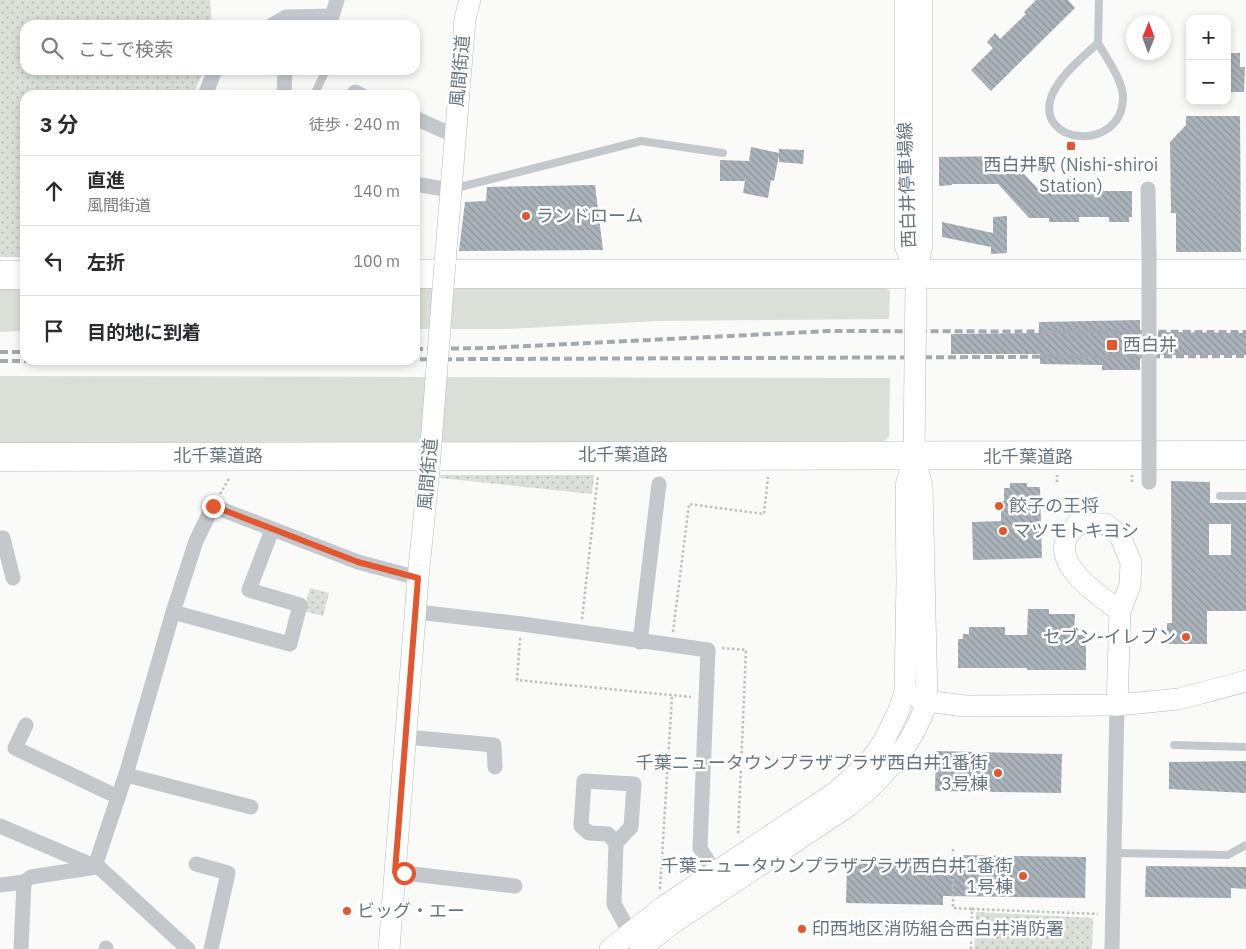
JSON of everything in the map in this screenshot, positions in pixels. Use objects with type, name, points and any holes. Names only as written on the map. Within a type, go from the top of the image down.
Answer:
[{"type":"highway","points":[[420,274],[916,280],[1246,274]]},
{"type":"highway","points":[[0,275],[20,275]]},
{"type":"highway","name":"北千葉道路","points":[[0,457],[826,455],[914,449],[1246,455]]},
{"type":"street","points":[[332,20],[338,0]]},
{"type":"street","name":"風間街道","points":[[389,949],[450,190],[465,19],[470,0]]},
{"type":"street","name":"西白井停車場線","points":[[905,0],[905,245],[916,280]]},
{"type":"street","name":"西白井停車場線","points":[[916,280],[922,245],[922,0]]},
{"type":"street","points":[[207,90],[213,75]]},
{"type":"street","points":[[284,90],[285,75]]},
{"type":"street","points":[[420,120],[455,136]]},
{"type":"street","points":[[420,185],[450,190]]},
{"type":"street","points":[[1148,189],[1149,482]]},
{"type":"street","points":[[638,945],[663,906],[836,792],[850,780],[869,762],[884,741],[899,710],[905,692],[906,486],[914,449],[916,280]]},
{"type":"street","points":[[610,949],[638,945],[850,805],[884,774],[904,749],[922,717],[927,701],[922,486],[914,449]]},
{"type":"street","points":[[640,642],[659,484]]},
{"type":"street","points":[[96,867],[126,775],[173,612],[196,541],[213,506],[358,562],[418,578]]},
{"type":"street","points":[[173,612],[290,644],[300,605],[249,590],[272,530]]},
{"type":"street","points":[[0,538],[2,538],[13,578]]},
{"type":"street","points":[[1112,949],[1120,611]]},
{"type":"street","points":[[417,612],[522,624],[708,650],[700,848],[715,873]]},
{"type":"street","points":[[905,692],[927,701],[965,706],[1118,705],[1179,699],[1246,682]]},
{"type":"street","points":[[26,725],[15,748],[118,797]]},
{"type":"street","points":[[406,737],[494,744],[494,768]]},
{"type":"street","points":[[126,775],[251,807]]},
{"type":"street","points":[[616,843],[608,834],[589,833],[581,826],[584,781],[634,784],[632,827],[616,843],[614,904],[638,945]]},
{"type":"street","points":[[0,826],[96,867],[188,949]]},
{"type":"street","points":[[196,864],[228,873],[211,949]]},
{"type":"street","points":[[0,885],[24,882],[31,877],[96,867]]},
{"type":"street","points":[[395,872],[515,886]]},
{"type":"street","points":[[21,949],[24,882]]},
{"type":"lane","points":[[1098,44],[1061,79],[1052,95],[1049,108],[1052,119],[1060,131],[1086,137],[1102,133],[1113,125],[1120,112],[1123,99],[1120,83],[1098,44],[1100,0]]},
{"type":"lane","points":[[316,90],[324,75]]},
{"type":"lane","points":[[450,190],[641,142],[723,153]]},
{"type":"lane","points":[[1220,496],[1246,496]]},
{"type":"lane","points":[[1174,745],[1246,747]]},
{"type":"lane","points":[[1114,853],[1228,855],[1246,845]]},
{"type":"path","points":[[672,645],[688,504],[764,514],[768,471]]},
{"type":"path","points":[[213,506],[234,472]]},
{"type":"path","points":[[581,633],[599,472]]},
{"type":"path","points":[[522,624],[517,680],[706,698]]},
{"type":"path","points":[[708,650],[719,647],[746,650],[739,842]]},
{"type":"path","points":[[659,894],[672,696]]},
{"type":"path","points":[[953,849],[953,908],[1098,914]]},
{"type":"path","points":[[971,949],[972,909]]},
{"type":"shaded area","points":[[0,0],[210,0],[212,20],[20,20],[20,75],[202,75],[195,90],[20,90],[20,257],[0,257]]},
{"type":"shaded area","points":[[880,284],[890,291],[889,319],[658,321],[507,329],[420,329],[420,285]]},
{"type":"shaded area","points":[[0,286],[20,286],[20,331],[0,332]]},
{"type":"shaded area","points":[[0,376],[890,378],[889,437],[884,441],[0,444]]},
{"type":"shaded area","points":[[440,475],[594,475],[592,494],[440,478]]},
{"type":"shaded area","points":[[310,588],[329,593],[323,616],[304,611]]},
{"type":"shaded area","points":[[976,912],[1093,918],[1092,949],[974,949]]},
{"type":"building","points":[[1036,0],[1068,0],[1075,8],[991,91],[971,70],[993,48],[987,42],[995,33],[1000,39],[1026,14],[1024,12]]},
{"type":"building","points":[[1231,53],[1240,53],[1240,67],[1245,67],[1244,92],[1231,92]]},
{"type":"building","points":[[1186,116],[1240,116],[1241,252],[1176,252],[1176,213],[1171,213],[1170,142],[1186,125]]},
{"type":"building","points":[[751,147],[779,153],[779,149],[804,150],[803,164],[779,162],[779,155],[774,181],[771,180],[768,198],[743,193],[745,181],[720,181],[720,160],[749,161]]},
{"type":"building","points":[[1007,156],[1040,191],[1132,191],[1132,217],[1129,217],[1129,222],[1109,222],[1109,217],[1079,217],[1079,222],[1049,222],[1049,218],[1029,218],[998,184],[952,184],[939,186],[939,157]]},
{"type":"building","points":[[595,185],[603,250],[459,251],[465,202],[486,201],[487,187]]},
{"type":"building","points":[[1007,216],[1007,253],[991,254],[991,247],[942,237],[942,222],[993,233],[993,217]]},
{"type":"building","name":"西白井","points":[[1140,320],[1140,370],[1102,370],[1102,365],[1040,364],[1040,354],[951,354],[951,334],[1039,333],[1039,322]]},
{"type":"building","points":[[1158,332],[1246,333],[1246,355],[1158,355]]},
{"type":"building","points":[[1171,481],[1210,482],[1210,503],[1246,503],[1246,611],[1207,611],[1207,644],[1169,644],[1167,623],[1172,623]],"holes":[[[1209,524],[1231,524],[1231,555],[1209,555]]]},
{"type":"building","points":[[1010,483],[1027,483],[1027,487],[1040,487],[1042,558],[973,560],[972,522],[1001,521],[1001,501],[1004,501],[1004,488],[1010,488]]},
{"type":"building","points":[[1028,609],[1049,609],[1049,614],[1075,614],[1074,635],[1086,635],[1086,670],[958,668],[958,639],[963,639],[963,634],[969,634],[969,627],[1005,627],[1005,635],[1027,635]]},
{"type":"building","name":"千葉ニュータウンプラザプラザ西白井1番街 3号棟","points":[[936,751],[1062,754],[1061,793],[935,791]]},
{"type":"building","points":[[1246,761],[1246,793],[1169,789],[1169,762]]},
{"type":"building","points":[[960,855],[1086,857],[1085,898],[943,896],[943,905],[846,903],[847,863],[960,866]]},
{"type":"building","points":[[1146,866],[1246,867],[1246,889],[1231,888],[1231,898],[1145,897]]},
{"type":"railway","points":[[420,349],[488,348],[830,331],[1246,332]]},
{"type":"railway","points":[[0,352],[20,352]]},
{"type":"railway","points":[[420,359],[1246,356]]},
{"type":"railway","points":[[0,361],[20,361]]},
{"type":"place","name":"西白井駅 (Nishi-shiroi Station)","points":[[1071,146]]},
{"type":"place","name":"ランドローム","points":[[526,216]]},
{"type":"place","name":"西白井","points":[[1112,345]]},
{"type":"place","name":"餃子の王将","points":[[999,506]]},
{"type":"place","name":"マツモトキヨシ","points":[[1003,531]]},
{"type":"place","name":"セブン-イレブン","points":[[1186,637]]},
{"type":"place","name":"千葉ニュータウンプラザプラザ西白井1番街 3号棟","points":[[998,773]]},
{"type":"place","name":"千葉ニュータウンプラザプラザ西白井1番街 1号棟","points":[[1023,876]]},
{"type":"place","name":"ビッグ・エー","points":[[347,911]]},
{"type":"place","name":"印西地区消防組合西白井消防署","points":[[802,929]]},
{"type":"route","points":[[213,506],[358,562],[418,578],[417,612],[395,872],[404,873]]}]
